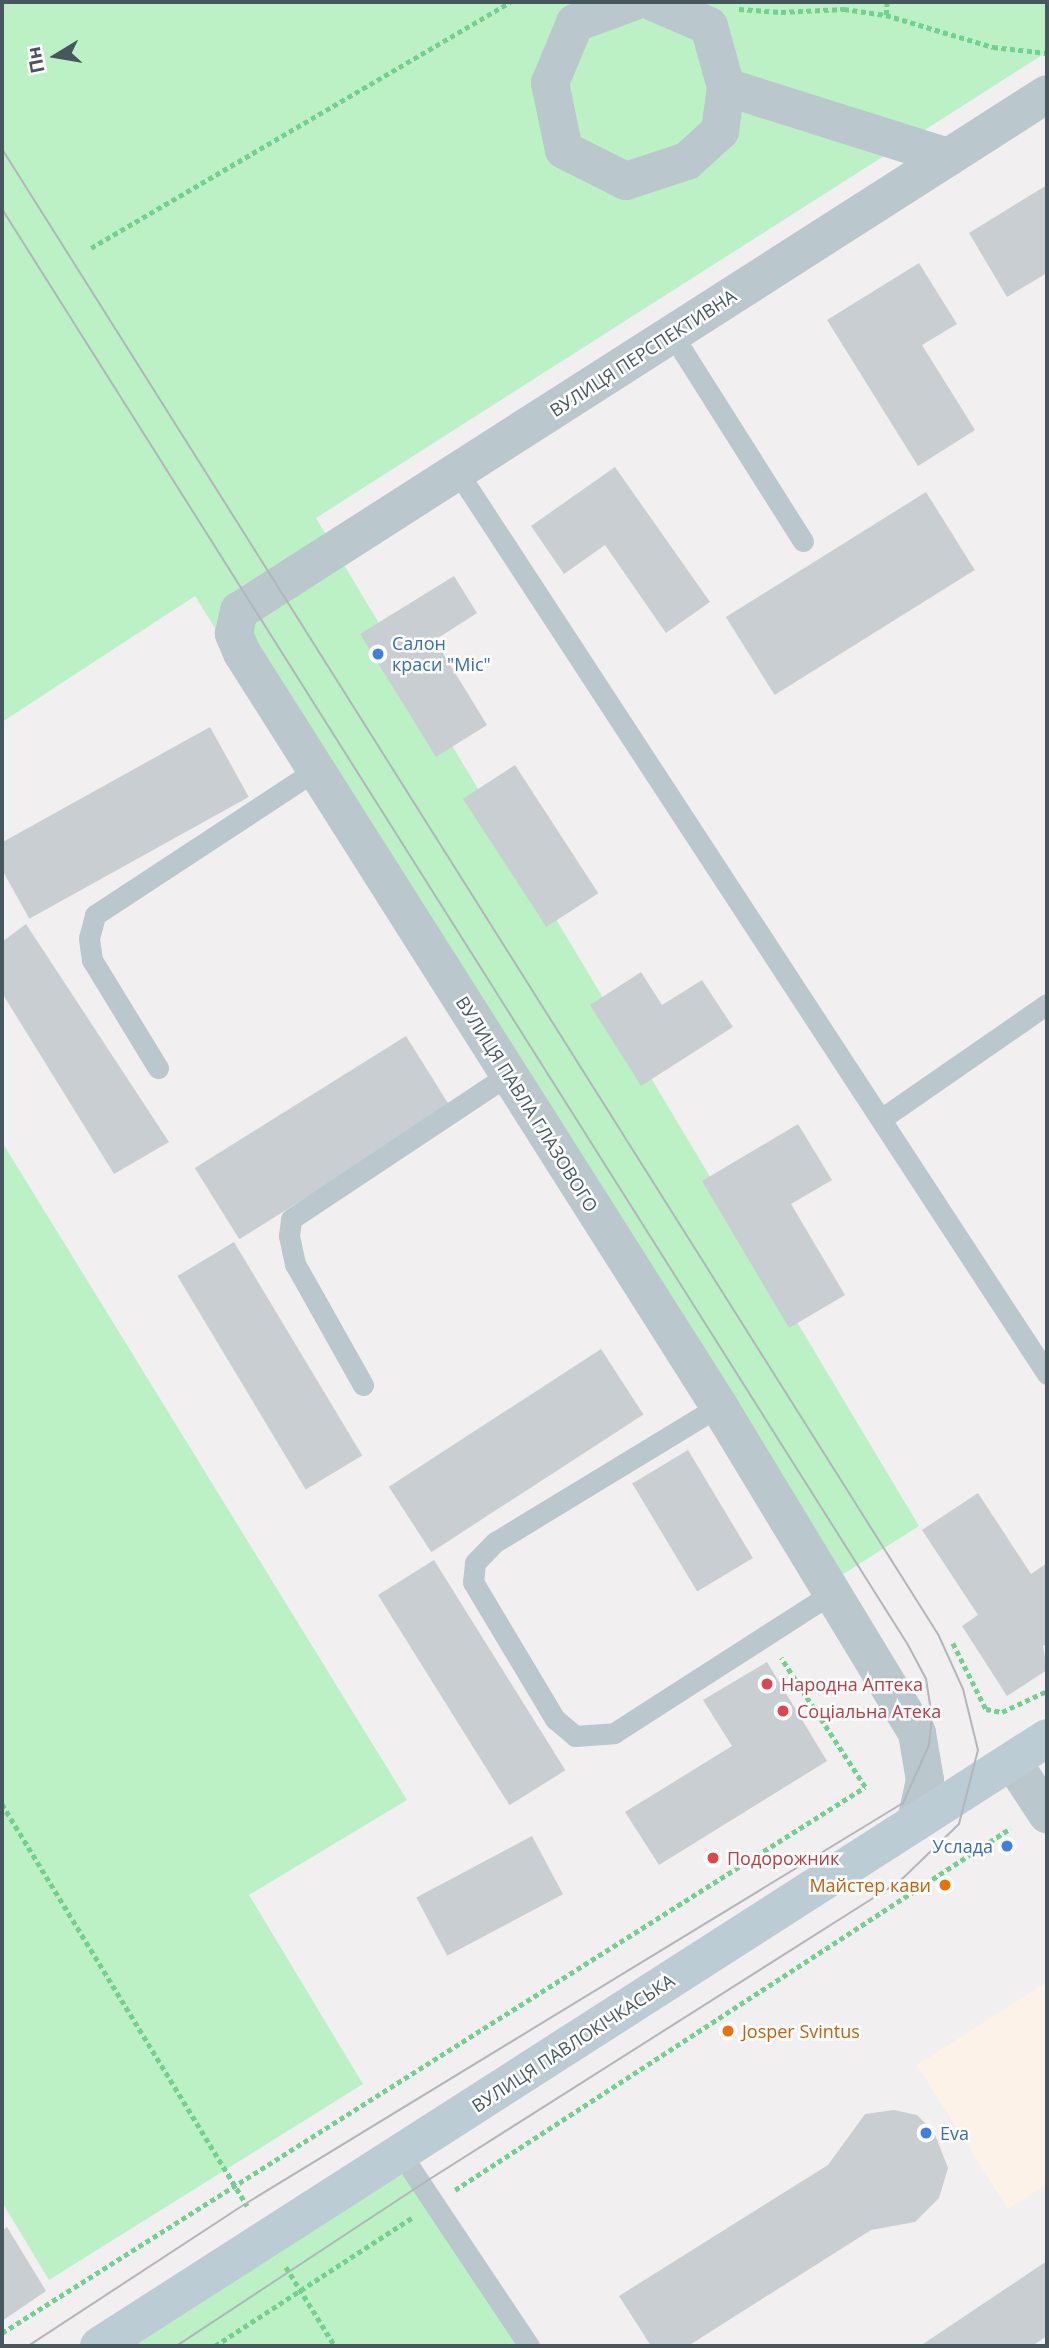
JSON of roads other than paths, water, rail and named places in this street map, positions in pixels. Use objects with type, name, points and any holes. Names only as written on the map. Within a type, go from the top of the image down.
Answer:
[{"type":"street","points":[[633,2],[575,23],[550,83],[564,150],[626,181],[687,161],[720,131],[726,87],[709,26],[653,2]]},
{"type":"street","points":[[726,87],[948,157]]},
{"type":"street","name":"ВУЛИЦЯ ПЕРСПЕКТИВНА","points":[[239,611],[1047,94]]},
{"type":"street","name":"ВУЛИЦЯ ПАВЛА ГЛАЗОВОГО","points":[[239,611],[234,634],[242,653],[719,1406],[917,1733],[925,1780],[916,1821]]},
{"type":"street","name":"ВУЛИЦЯ ПАВЛОКІЧКАСЬКА","points":[[99,2346],[1047,1738]]},
{"type":"street","points":[[1012,1761],[1045,1811]]},
{"type":"lane","points":[[671,334],[803,541]]},
{"type":"lane","points":[[457,471],[1047,1374]]},
{"type":"lane","points":[[158,1068],[92,960],[89,938],[95,915],[316,770]]},
{"type":"lane","points":[[881,1119],[1047,1004]]},
{"type":"lane","points":[[363,1385],[295,1264],[289,1236],[291,1219],[508,1074]]},
{"type":"lane","points":[[719,1406],[495,1542],[475,1563],[472,1583],[555,1719],[575,1736],[614,1732],[834,1592]]},
{"type":"lane","points":[[401,2154],[529,2346]]},
{"type":"tram line","points":[[2,149],[938,1634],[963,1689],[978,1750],[959,1824],[900,1881],[422,2184],[176,2346]]},
{"type":"tram line","points":[[2,209],[908,1645],[926,1679],[932,1716],[929,1745],[903,1803],[245,2204],[28,2346]]},
{"type":"place","name":"Салон краси \"Міс\"","points":[[378,654]]},
{"type":"place","name":"Народна Аптека","points":[[767,1684]]},
{"type":"place","name":"Соціальна Атека","points":[[783,1711]]},
{"type":"place","name":"Услада","points":[[1007,1846]]},
{"type":"place","name":"Подорожник","points":[[713,1858]]},
{"type":"place","name":"Майстер кави","points":[[945,1885]]},
{"type":"place","name":"Josper Svintus","points":[[728,2031]]},
{"type":"place","name":"Eva","points":[[926,2133]]}]
